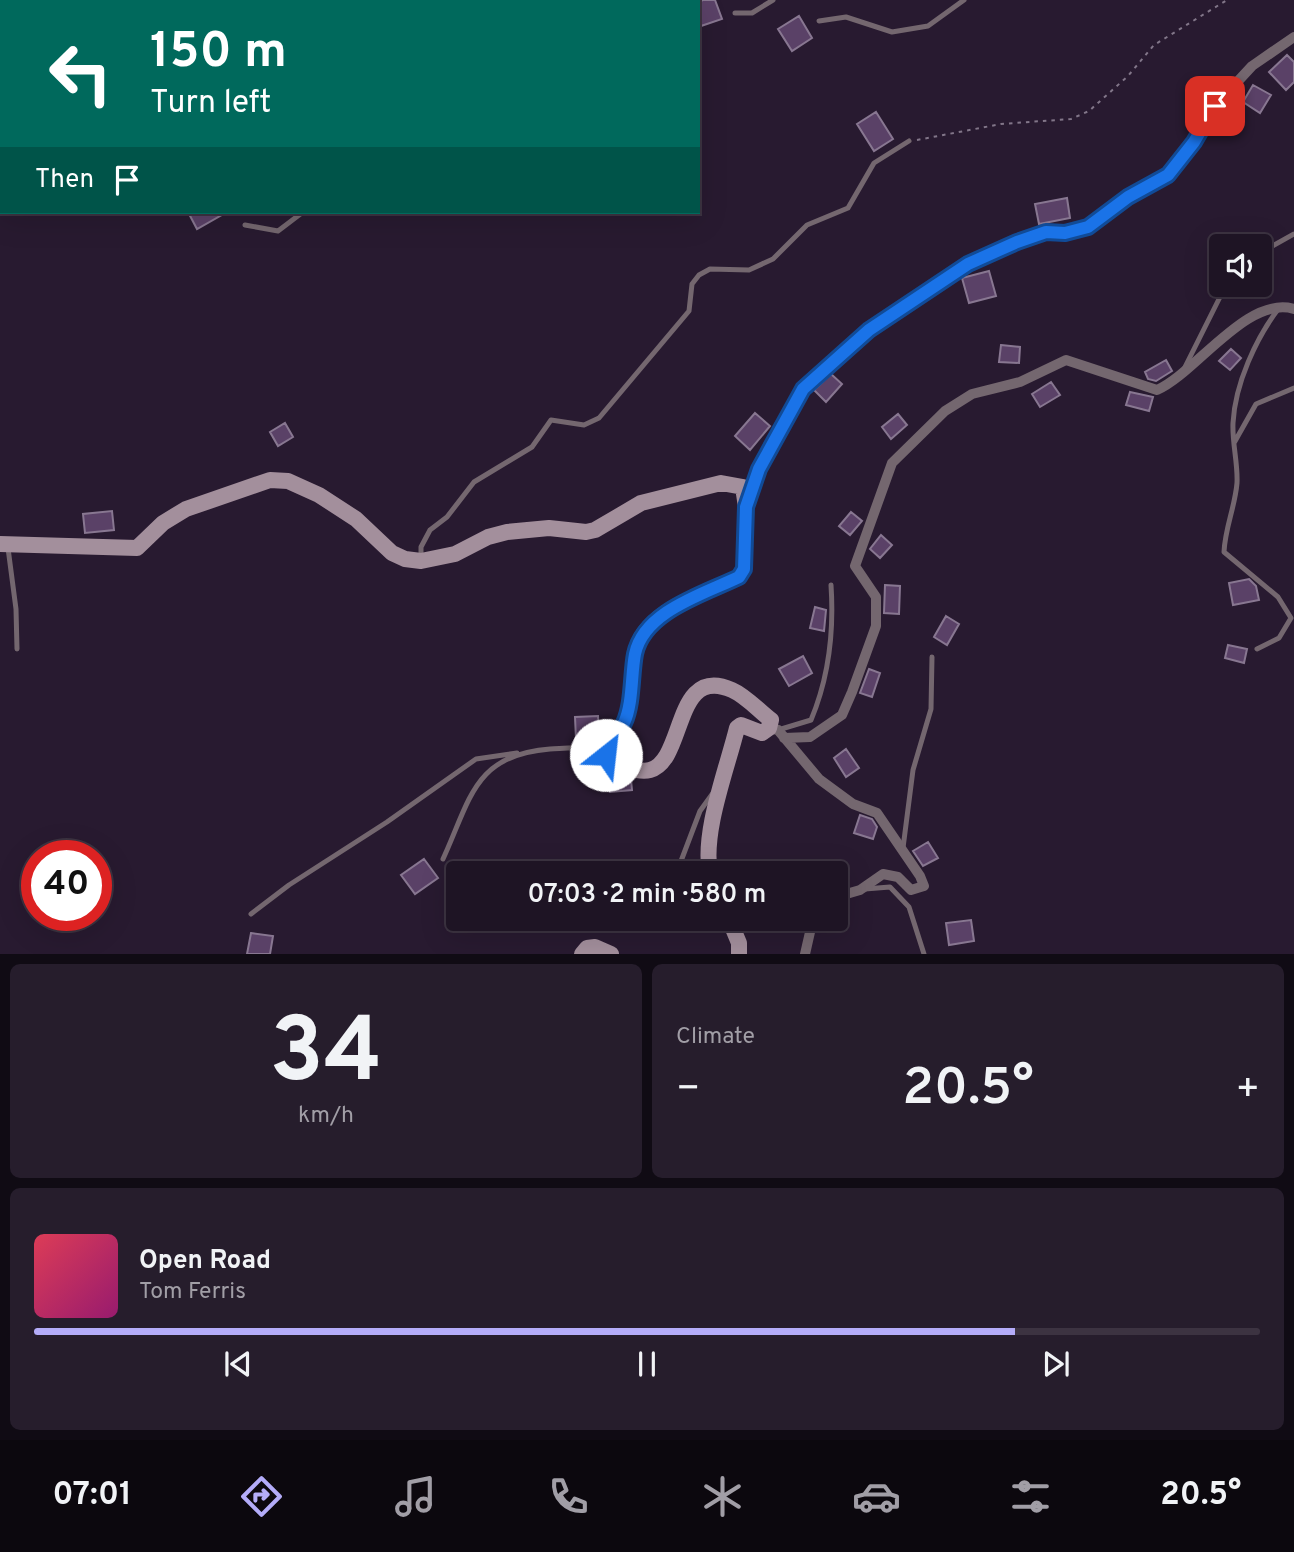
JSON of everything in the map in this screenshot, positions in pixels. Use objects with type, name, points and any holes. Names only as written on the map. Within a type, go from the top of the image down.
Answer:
[{"type":"street","points":[[746,507],[759,469],[803,389],[869,330],[968,264],[1046,232],[1065,233],[1088,227],[1128,197],[1168,175],[1194,142],[1215,106],[1252,66],[1294,37]]},
{"type":"street","points":[[709,861],[708,848],[737,728],[741,725],[762,733],[777,732],[810,737],[842,715],[876,626],[876,597],[855,566],[862,543],[879,506],[892,463],[945,411],[972,394],[1020,382],[1066,360],[1157,390],[1172,383],[1254,315],[1281,306],[1294,309]]},
{"type":"street","points":[[4,545],[136,548],[163,523],[186,509],[270,480],[288,481],[319,495],[356,519],[392,553],[405,559],[421,561],[455,554],[488,537],[507,532],[549,528],[595,530],[641,503],[721,483],[743,486],[746,507],[744,569],[739,577],[664,614],[645,632],[635,650],[624,723],[609,743],[606,755],[612,764],[649,770],[659,764],[686,709],[702,687],[708,685],[733,690],[771,720],[777,732],[819,779],[853,804],[877,813],[924,886],[911,890],[898,877],[883,874],[860,890],[848,894]]},
{"type":"street","points":[[734,931],[739,943],[739,954]]},
{"type":"street","points":[[805,954],[810,931]]},
{"type":"street","points":[[582,954],[587,948],[595,947],[611,954]]},
{"type":"lane","points":[[735,13],[752,13],[772,0]]},
{"type":"lane","points":[[819,21],[846,17],[892,32],[928,26],[964,0]]},
{"type":"lane","points":[[421,561],[421,547],[430,530],[456,507],[474,482],[489,470],[532,447],[551,420],[584,425],[599,418],[613,405],[661,341],[689,311],[692,284],[699,275],[710,269],[749,270],[773,260],[807,225],[848,208],[874,163],[909,141]]},
{"type":"lane","points":[[245,225],[278,231],[300,214]]},
{"type":"lane","points":[[1272,246],[1294,234]]},
{"type":"lane","points":[[1182,372],[1220,297]]},
{"type":"lane","points":[[1257,649],[1279,638],[1291,618],[1278,597],[1224,552],[1225,535],[1235,503],[1233,422],[1241,389],[1260,333],[1281,306]]},
{"type":"lane","points":[[1234,443],[1256,404],[1294,388]]},
{"type":"lane","points":[[4,545],[16,609],[16,649]]},
{"type":"lane","points":[[777,732],[811,720],[818,704],[833,619],[831,584]]},
{"type":"lane","points":[[903,851],[914,770],[931,709],[932,657]]},
{"type":"lane","points":[[251,914],[289,885],[387,822],[476,759],[589,747],[606,755]]},
{"type":"lane","points":[[443,859],[476,786],[494,764],[517,753]]},
{"type":"lane","points":[[681,861],[700,811],[725,776]]},
{"type":"lane","points":[[860,890],[890,887],[909,907],[924,954]]},
{"type":"path","points":[[909,141],[1000,124],[1071,119],[1089,111],[1128,76],[1154,45],[1227,0]]},
{"type":"building","points":[[715,0],[722,19],[700,26],[700,1]]},
{"type":"building","points":[[799,16],[812,38],[792,51],[778,29]]},
{"type":"building","points":[[1287,55],[1294,62],[1294,82],[1286,90],[1269,72]]},
{"type":"building","points":[[1253,85],[1271,95],[1260,113],[1243,102]]},
{"type":"building","points":[[876,112],[893,139],[874,151],[857,124]]},
{"type":"building","points":[[1067,198],[1070,218],[1039,224],[1035,204]]},
{"type":"building","points":[[189,214],[223,214],[197,229]]},
{"type":"building","points":[[989,271],[996,296],[969,303],[962,278]]},
{"type":"building","points":[[1001,345],[1020,347],[1019,363],[999,362]]},
{"type":"building","points":[[1231,349],[1241,358],[1230,370],[1219,361]]},
{"type":"building","points":[[1166,360],[1172,371],[1156,381],[1148,379],[1145,372]]},
{"type":"building","points":[[831,374],[842,384],[826,402],[814,390]]},
{"type":"building","points":[[1051,382],[1060,395],[1040,407],[1032,394]]},
{"type":"building","points":[[1130,392],[1153,397],[1149,411],[1126,405]]},
{"type":"building","points":[[755,413],[770,426],[750,450],[735,436]]},
{"type":"building","points":[[898,414],[907,425],[891,439],[882,427]]},
{"type":"building","points":[[285,423],[293,437],[278,446],[270,432]]},
{"type":"building","points":[[112,511],[114,530],[85,533],[83,514]]},
{"type":"building","points":[[851,512],[862,521],[850,535],[839,526]]},
{"type":"building","points":[[881,535],[892,545],[880,558],[870,549]]},
{"type":"building","points":[[1249,579],[1256,586],[1259,600],[1233,605],[1229,583]]},
{"type":"building","points":[[885,585],[900,586],[899,614],[884,613]]},
{"type":"building","points":[[815,607],[826,610],[824,631],[810,628]]},
{"type":"building","points":[[946,616],[959,624],[947,645],[934,637]]},
{"type":"building","points":[[1228,645],[1247,649],[1244,663],[1225,658]]},
{"type":"building","points":[[803,656],[812,673],[789,686],[779,669]]},
{"type":"building","points":[[869,669],[880,673],[872,697],[860,693]]},
{"type":"building","points":[[598,716],[599,738],[576,739],[575,717]]},
{"type":"building","points":[[846,749],[859,768],[846,777],[834,758]]},
{"type":"building","points":[[608,774],[631,780],[632,790],[610,792]]},
{"type":"building","points":[[860,815],[872,819],[877,827],[873,839],[854,833]]},
{"type":"building","points":[[928,842],[938,858],[923,866],[913,851]]},
{"type":"building","points":[[424,859],[438,878],[415,894],[401,875]]},
{"type":"building","points":[[971,920],[974,941],[949,945],[946,923]]},
{"type":"building","points":[[251,933],[273,936],[270,954],[247,954]]},
{"type":"route","points":[[606,755],[609,743],[624,723],[635,650],[645,632],[664,614],[739,577],[744,569],[746,507],[759,469],[803,389],[869,330],[968,264],[1046,232],[1065,233],[1088,227],[1128,197],[1168,175],[1194,142],[1215,106]]}]
